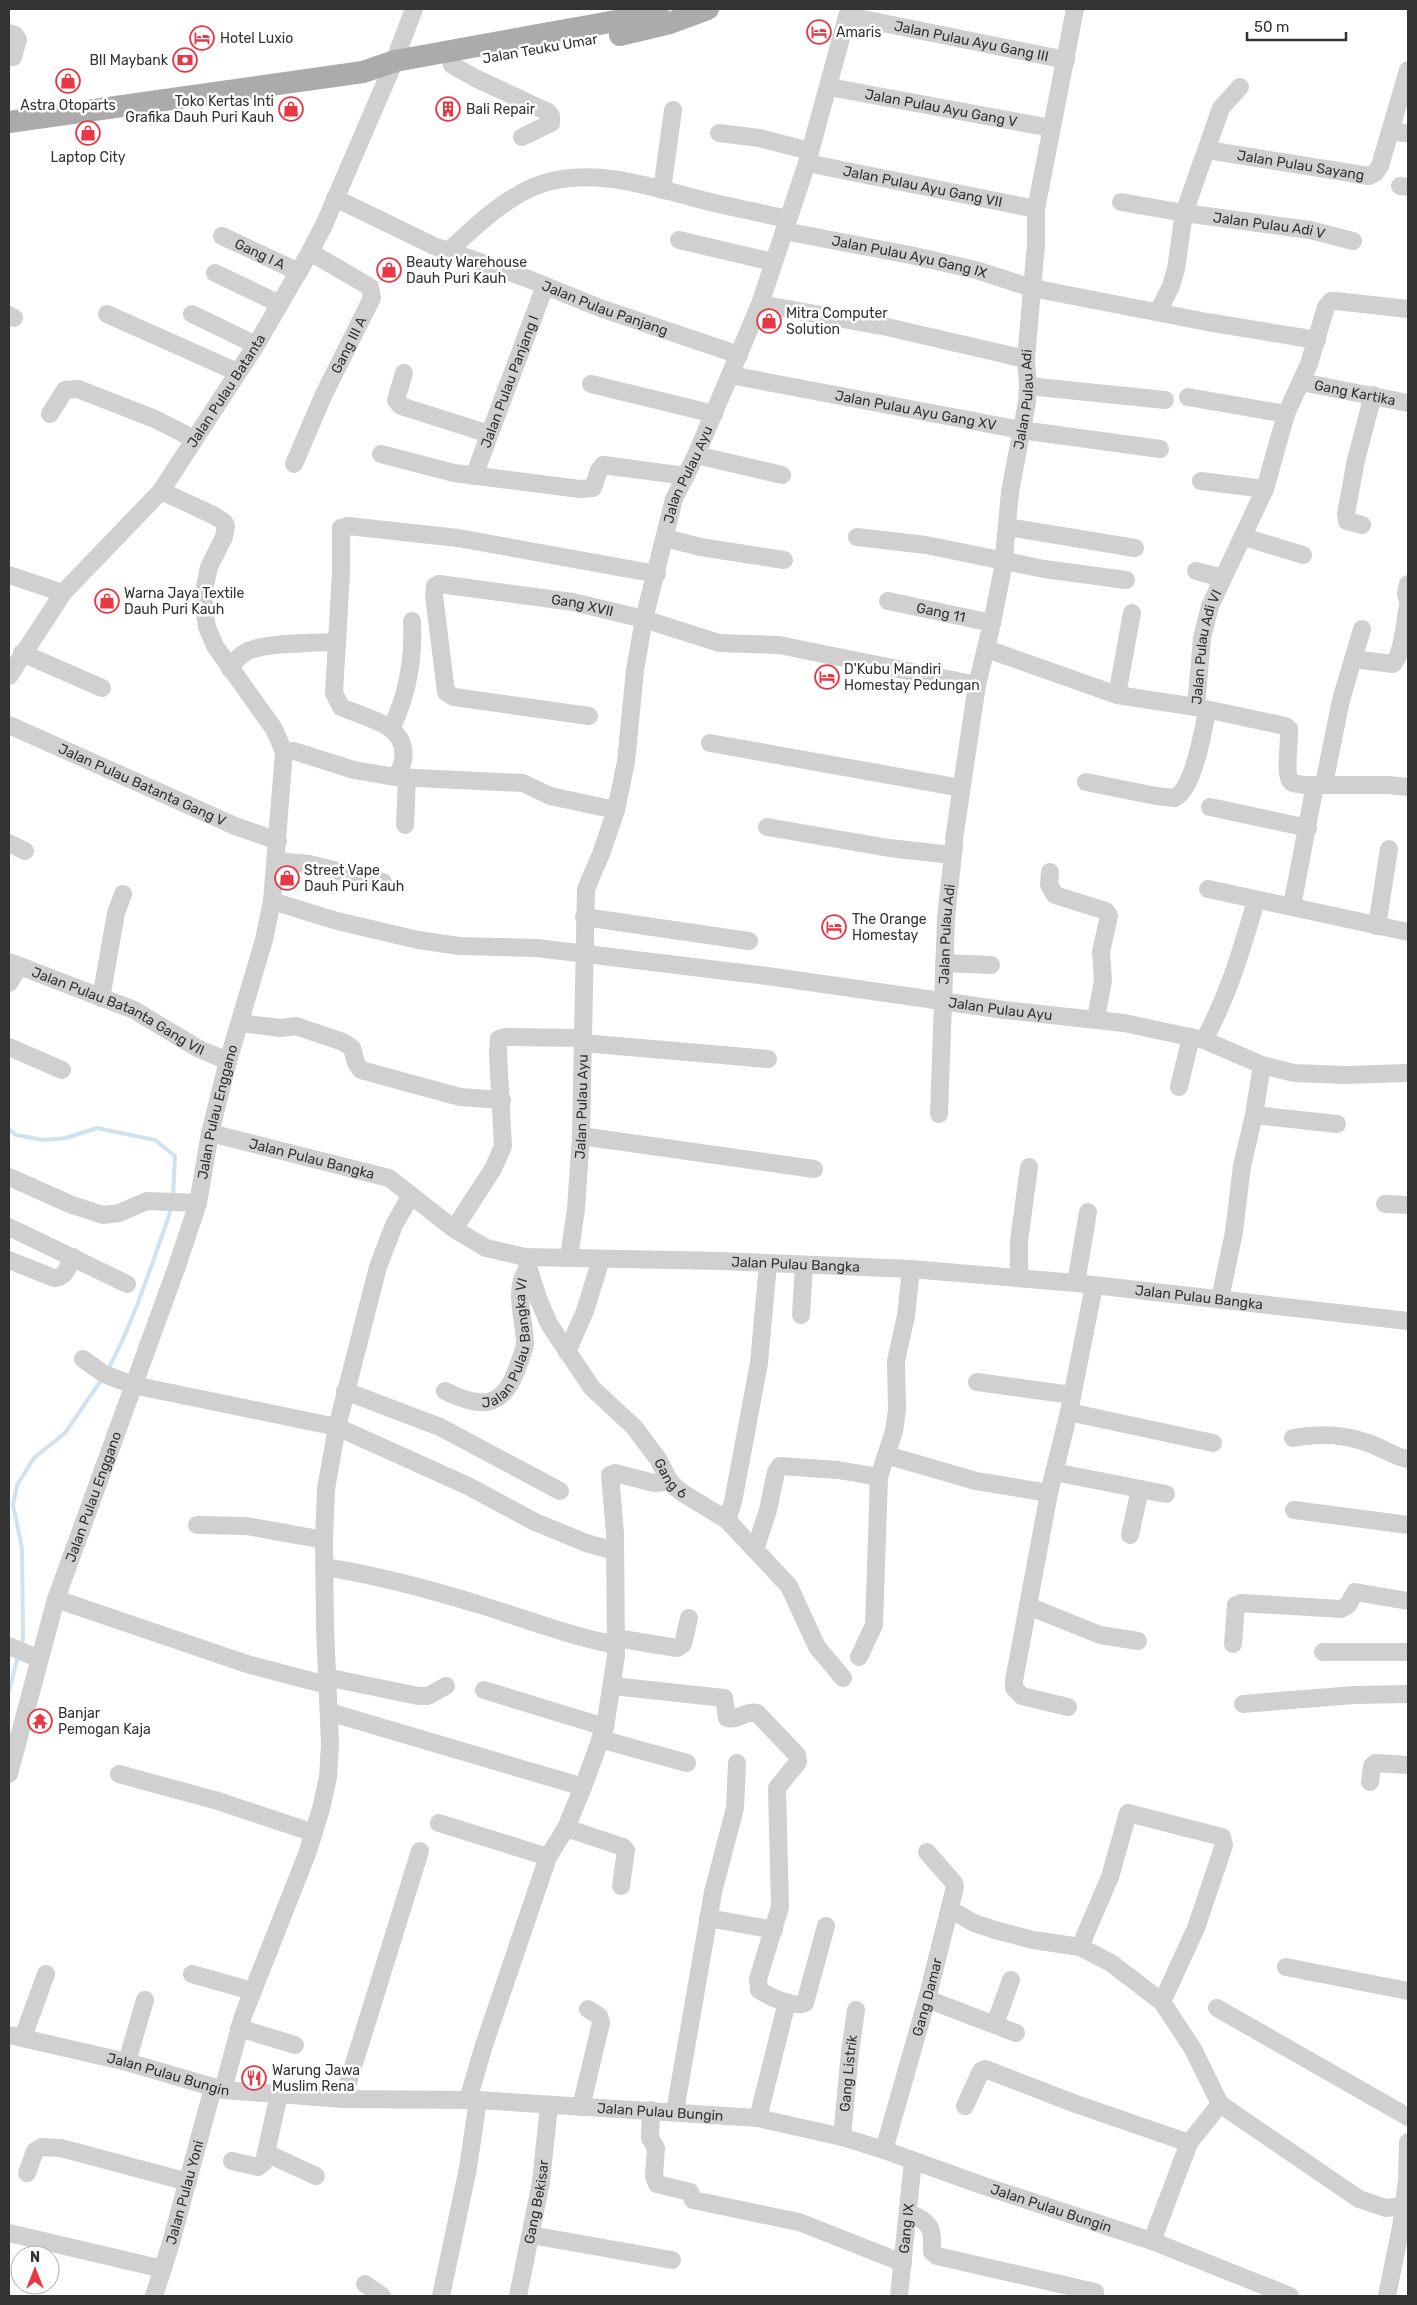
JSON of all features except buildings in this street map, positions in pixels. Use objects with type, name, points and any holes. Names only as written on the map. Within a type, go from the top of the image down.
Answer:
[{"type":"main road","name":"Jalan Teuku Umar","points":[[9,122],[385,68],[627,19],[658,9]]},
{"type":"main road","name":"Jalan Teuku Umar","points":[[385,68],[452,65],[631,33],[670,23],[708,9]]},
{"type":"street","name":"Jalan Pulau Batanta","points":[[9,676],[22,653],[63,593],[160,491],[256,345],[310,252],[335,198],[385,68],[414,9]]},
{"type":"street","name":"Jalan Pulau Adi","points":[[939,1114],[944,964],[953,846],[960,788],[977,685],[987,649],[1004,560],[1010,492],[1028,386],[1026,359],[1036,209],[1075,9]]},
{"type":"street","name":"Jalan Pulau Ayu Gang III","points":[[848,12],[1066,60]]},
{"type":"street","name":"Jalan Pulau Ayu","points":[[569,1257],[577,1201],[581,1136],[586,889],[601,854],[616,810],[626,762],[635,670],[644,619],[666,538],[674,499],[696,455],[760,304],[809,157],[830,87],[848,12]]},
{"type":"street","points":[[9,33],[15,35],[18,40],[14,57]]},
{"type":"street","points":[[452,65],[475,78],[548,112],[551,116],[551,123],[522,137]]},
{"type":"street","name":"Jalan Pulau Sayang","points":[[1206,150],[1369,176],[1375,173],[1380,166],[1400,130],[1408,70]]},
{"type":"street","name":"Jalan Pulau Ayu Gang V","points":[[830,87],[1051,128]]},
{"type":"street","points":[[1158,312],[1171,286],[1176,269],[1184,213],[1221,108],[1240,87]]},
{"type":"street","points":[[662,190],[673,110]]},
{"type":"street","name":"Jalan Pulau Ayu Gang VII","points":[[719,133],[749,136],[809,157],[1036,209]]},
{"type":"street","name":"Jalan Pulau Ayu Gang IX","points":[[448,251],[487,215],[515,198],[551,181],[570,178],[594,178],[662,190],[786,225],[976,270],[1032,288]]},
{"type":"street","name":"Jalan Pulau Panjang","points":[[335,198],[414,237],[448,251],[600,308],[739,355]]},
{"type":"street","name":"Jalan Pulau Adi V","points":[[1121,202],[1184,213],[1310,230],[1353,241]]},
{"type":"street","name":"Gang I A","points":[[222,236],[299,272]]},
{"type":"street","points":[[679,240],[773,262]]},
{"type":"street","name":"Gang III A","points":[[294,464],[324,394],[372,298],[370,287],[310,252]]},
{"type":"street","points":[[215,272],[280,304]]},
{"type":"street","name":"Jalan Pulau Panjang I","points":[[474,476],[544,286]]},
{"type":"street","points":[[1032,288],[1317,340]]},
{"type":"street","name":"Jalan Pulau Adi VI","points":[[1408,309],[1331,301],[1326,307],[1302,382],[1286,414],[1265,489],[1223,578],[1206,622],[1202,709],[1288,727],[1290,732],[1289,779],[1292,782],[1320,785],[1408,787]]},
{"type":"street","points":[[760,304],[887,327],[1026,359]]},
{"type":"street","points":[[107,314],[238,372]]},
{"type":"street","points":[[192,314],[256,345]]},
{"type":"street","points":[[404,373],[396,396],[400,406],[489,434]]},
{"type":"street","name":"Jalan Pulau Ayu Gang XV","points":[[730,375],[1021,430],[1160,449]]},
{"type":"street","name":"Gang Kartika","points":[[1302,382],[1408,403]]},
{"type":"street","points":[[591,384],[714,414]]},
{"type":"street","points":[[1028,386],[1165,400]]},
{"type":"street","points":[[50,414],[65,390],[78,388],[155,419],[194,439]]},
{"type":"street","points":[[1362,525],[1347,521],[1346,514],[1356,460],[1373,395]]},
{"type":"street","points":[[1188,398],[1286,414]]},
{"type":"street","points":[[381,454],[474,476],[585,489],[594,486],[598,470],[603,465],[686,476]]},
{"type":"street","points":[[696,455],[782,475]]},
{"type":"street","points":[[1201,481],[1265,489]]},
{"type":"street","name":"Jalan Pulau Enggano","points":[[9,1774],[23,1652],[56,1599],[176,1270],[198,1203],[210,1133],[228,1061],[264,940],[272,901],[284,752],[274,729],[215,646],[207,627],[204,607],[205,586],[209,567],[224,537],[226,526],[224,522],[213,515],[160,491]]},
{"type":"street","points":[[406,825],[401,777],[404,749],[391,729],[341,707],[334,693],[341,573],[340,531],[344,526],[458,538],[657,574]]},
{"type":"street","points":[[1006,527],[1135,548]]},
{"type":"street","points":[[856,537],[926,545],[1044,569],[1126,580]]},
{"type":"street","points":[[1244,537],[1302,554]]},
{"type":"street","points":[[666,538],[700,547],[784,560]]},
{"type":"street","points":[[1196,571],[1223,578]]},
{"type":"street","points":[[9,576],[63,593]]},
{"type":"street","name":"Gang XVII","points":[[590,716],[454,697],[446,692],[434,595],[435,586],[439,584],[573,602],[644,619],[719,643],[779,645],[977,685]]},
{"type":"street","points":[[1408,584],[1406,594],[1408,600]]},
{"type":"street","name":"Gang 11","points":[[888,602],[992,623]]},
{"type":"street","points":[[1353,659],[1393,664],[1396,661],[1399,650],[1408,606]]},
{"type":"street","points":[[1118,695],[1132,613]]},
{"type":"street","points":[[391,729],[396,719],[411,667],[414,643],[412,622]]},
{"type":"street","points":[[1292,906],[1308,828],[1341,700],[1362,629]]},
{"type":"street","points":[[230,669],[240,657],[251,649],[290,644],[337,642]]},
{"type":"street","points":[[987,649],[1118,695],[1202,709],[1202,737],[1185,789],[1175,798],[1086,782]]},
{"type":"street","points":[[22,653],[102,688]]},
{"type":"street","name":"Jalan Pulau Batanta Gang V","points":[[9,725],[235,826],[278,840]]},
{"type":"street","points":[[710,743],[960,788]]},
{"type":"street","points":[[284,752],[294,751],[354,770],[401,777],[523,783],[550,796],[616,810]]},
{"type":"street","points":[[1210,808],[1308,828]]},
{"type":"street","points":[[767,827],[889,848],[953,846]]},
{"type":"street","points":[[9,843],[25,851]]},
{"type":"street","points":[[1377,926],[1389,849]]},
{"type":"street","points":[[276,861],[317,866],[383,882]]},
{"type":"street","points":[[1050,872],[1049,885],[1055,896],[1106,911],[1109,916],[1101,952],[1103,980],[1096,1019]]},
{"type":"street","points":[[1208,889],[1256,901],[1292,906],[1408,932]]},
{"type":"street","points":[[101,998],[110,956],[116,913],[123,894]]},
{"type":"street","points":[[272,901],[337,921],[418,940],[459,946],[536,948],[586,955]]},
{"type":"street","points":[[1179,1087],[1198,1038],[1222,1005],[1236,968],[1256,901]]},
{"type":"street","points":[[584,917],[749,941]]},
{"type":"street","name":"Jalan Pulau Ayu","points":[[586,955],[767,976],[1004,1010],[1096,1019],[1198,1038],[1262,1065],[1294,1073],[1345,1075],[1408,1073]]},
{"type":"street","points":[[944,964],[991,965]]},
{"type":"street","points":[[9,983],[14,965]]},
{"type":"street","name":"Jalan Pulau Batanta Gang VII","points":[[14,965],[134,1010],[199,1049],[228,1061]]},
{"type":"street","points":[[240,1023],[280,1028],[296,1026],[343,1042],[352,1048],[356,1063],[361,1070],[460,1097],[502,1100]]},
{"type":"street","points":[[454,1229],[484,1184],[501,1152],[504,1138],[498,1053],[500,1038],[528,1037],[583,1041],[768,1059]]},
{"type":"street","points":[[9,1047],[62,1070]]},
{"type":"street","points":[[1220,1299],[1234,1232],[1242,1166],[1254,1115],[1262,1065]]},
{"type":"street","points":[[1254,1115],[1337,1124]]},
{"type":"street","name":"Jalan Pulau Bangka","points":[[210,1133],[374,1172],[389,1178],[454,1229],[486,1248],[526,1263],[569,1257],[911,1270],[1085,1284],[1408,1321]]},
{"type":"street","points":[[581,1136],[814,1169]]},
{"type":"street","points":[[1019,1278],[1019,1241],[1029,1167]]},
{"type":"street","points":[[9,1177],[72,1205],[103,1215],[119,1213],[147,1201],[198,1203]]},
{"type":"street","name":"Jalan Pulau Yoni","points":[[154,2296],[218,2089],[252,1991],[314,1833],[328,1778],[330,1744],[326,1681],[324,1567],[326,1489],[336,1427],[378,1268],[394,1225],[411,1195]]},
{"type":"street","points":[[1385,1204],[1408,1205]]},
{"type":"street","points":[[1068,1707],[1022,1696],[1014,1688],[1049,1494],[1071,1404],[1085,1284],[1088,1212]]},
{"type":"street","points":[[9,1227],[127,1284]]},
{"type":"street","points":[[9,1260],[54,1278],[59,1278],[64,1275],[72,1257]]},
{"type":"street","points":[[566,1352],[583,1317],[601,1259]]},
{"type":"street","name":"Gang 6","points":[[526,1263],[549,1324],[566,1352],[592,1388],[634,1427],[658,1459],[670,1482],[681,1492],[727,1520],[789,1586],[817,1647],[843,1678]]},
{"type":"street","name":"Jalan Pulau Bangka VI","points":[[445,1391],[464,1401],[486,1403],[497,1400],[511,1386],[525,1346],[520,1291],[526,1263]]},
{"type":"street","points":[[727,1520],[733,1502],[759,1363],[768,1264]]},
{"type":"street","points":[[800,1315],[804,1265]]},
{"type":"street","points":[[859,1657],[874,1625],[879,1477],[894,1431],[897,1410],[896,1361],[906,1316],[911,1270]]},
{"type":"street","points":[[83,1359],[107,1375],[133,1385],[336,1427],[468,1486],[535,1522],[586,1543],[615,1552]]},
{"type":"street","points":[[977,1382],[1071,1404],[1213,1443]]},
{"type":"street","points":[[345,1391],[440,1427],[560,1491]]},
{"type":"street","points":[[1294,1438],[1322,1434],[1341,1436],[1373,1445],[1408,1459]]},
{"type":"street","points":[[886,1455],[976,1481],[1049,1494]]},
{"type":"street","points":[[755,1550],[768,1510],[776,1472],[780,1466],[838,1470],[879,1477]]},
{"type":"street","points":[[1054,1472],[1166,1494]]},
{"type":"street","points":[[441,2296],[468,2168],[473,2100],[484,2044],[548,1857],[566,1828],[603,1733],[613,1686],[616,1642],[615,1552],[610,1474],[654,1483],[670,1482]]},
{"type":"street","points":[[1130,1535],[1140,1489]]},
{"type":"street","points":[[1294,1510],[1408,1525]]},
{"type":"street","points":[[197,1525],[247,1526],[324,1540]]},
{"type":"street","points":[[324,1567],[413,1586],[483,1606],[574,1636],[616,1642],[678,1648],[683,1644],[689,1618]]},
{"type":"street","points":[[1233,1644],[1236,1605],[1241,1602],[1341,1609],[1348,1605],[1355,1592],[1408,1601]]},
{"type":"street","points":[[56,1599],[247,1664],[326,1681],[423,1696],[446,1686]]},
{"type":"street","points":[[1028,1606],[1100,1635],[1138,1641]]},
{"type":"street","points":[[1323,1652],[1408,1652]]},
{"type":"street","points":[[613,1686],[724,1698],[727,1718],[733,1719],[753,1712],[757,1713],[797,1755],[798,1762],[777,1788],[780,1900],[778,1917],[758,1979],[758,1986],[762,1992],[787,2002],[802,2004],[806,2001],[826,1926]]},
{"type":"street","points":[[484,1690],[687,1763]]},
{"type":"street","points":[[1243,1704],[1408,1694]]},
{"type":"street","points":[[329,1712],[583,1787]]},
{"type":"street","points":[[675,2111],[708,1918],[734,1808],[736,1763]]},
{"type":"street","points":[[1370,1782],[1372,1766],[1375,1763],[1408,1766]]},
{"type":"street","points":[[119,1774],[218,1801],[314,1833]]},
{"type":"street","points":[[1080,1946],[1110,1877],[1128,1813],[1222,1837],[1224,1845],[1196,1928],[1162,2002]]},
{"type":"street","points":[[439,1823],[548,1857]]},
{"type":"street","points":[[566,1828],[623,1846],[626,1850],[622,1886]]},
{"type":"street","points":[[343,2099],[420,1851]]},
{"type":"street","name":"Gang Damar","points":[[884,2150],[951,1910],[954,1883],[927,1852]]},
{"type":"street","points":[[951,1910],[974,1923],[995,1930],[1033,1940],[1080,1946],[1111,1963],[1162,2002],[1193,2049],[1220,2104],[1359,2200],[1402,2215]]},
{"type":"street","points":[[708,1918],[774,1930]]},
{"type":"street","points":[[1286,1967],[1408,1991]]},
{"type":"street","points":[[16,2036],[46,1974]]},
{"type":"street","points":[[192,1974],[252,1991]]},
{"type":"street","points":[[995,2024],[1011,1980]]},
{"type":"street","points":[[927,1999],[1016,2033]]},
{"type":"street","points":[[127,2062],[145,2000]]},
{"type":"street","points":[[758,2118],[787,2002]]},
{"type":"street","points":[[1217,2008],[1408,2117]]},
{"type":"street","points":[[581,2107],[601,2023],[599,2016],[588,2009]]},
{"type":"street","name":"Gang Listrik","points":[[842,2137],[856,2010]]},
{"type":"street","points":[[239,2028],[295,2044]]},
{"type":"street","name":"Jalan Pulau Bungin","points":[[16,2036],[127,2062],[218,2089],[343,2099],[473,2100],[675,2111],[758,2118],[842,2137],[884,2150],[1152,2241],[1259,2291],[1290,2296]]},
{"type":"street","points":[[965,2106],[981,2071],[985,2069],[1076,2104],[1189,2143]]},
{"type":"street","points":[[232,2161],[258,2167],[264,2162],[279,2094]]},
{"type":"street","points":[[1152,2241],[1189,2143],[1220,2104]]},
{"type":"street","name":"Gang Bekisar","points":[[518,2296],[542,2182],[549,2105]]},
{"type":"street","points":[[651,2110],[651,2140],[656,2148],[654,2176],[657,2184],[690,2192],[694,2200],[810,2225],[903,2263]]},
{"type":"street","points":[[27,2173],[35,2150],[42,2147],[61,2148],[188,2182]]},
{"type":"street","points":[[1386,2296],[1408,2180],[1408,2151]]},
{"type":"street","points":[[266,2153],[316,2176]]},
{"type":"street","name":"Gang IX","points":[[899,2296],[913,2160]]},
{"type":"street","points":[[909,2213],[926,2221],[931,2227],[932,2252],[937,2256],[1095,2292]]},
{"type":"street","points":[[9,2233],[163,2269]]},
{"type":"street","points":[[531,2235],[672,2260]]},
{"type":"street","points":[[365,2284],[382,2296]]},
{"type":"waterway","points":[[9,1129],[16,1135],[44,1140],[66,1138],[97,1128],[155,1140],[175,1156],[173,1196]]},
{"type":"waterway","points":[[107,1371],[133,1315],[171,1208]]},
{"type":"waterway","points":[[21,1647],[23,1639],[22,1548],[13,1505],[17,1485],[34,1458],[65,1433],[102,1379]]},
{"type":"waterway","points":[[9,1691],[18,1656]]},
{"type":"place","name":"Amaris","points":[[819,32]]},
{"type":"place","name":"Hotel Luxio","points":[[202,38]]},
{"type":"place","name":"BII Maybank","points":[[185,60]]},
{"type":"place","name":"Astra Otoparts","points":[[68,81]]},
{"type":"place","name":"Toko Kertas Inti Grafika Dauh Puri Kauh","points":[[291,109]]},
{"type":"place","name":"Bali Repair","points":[[448,109]]},
{"type":"place","name":"Laptop City","points":[[88,133]]},
{"type":"place","name":"Beauty Warehouse Dauh Puri Kauh","points":[[389,270]]},
{"type":"place","name":"Mitra Computer Solution","points":[[769,321]]},
{"type":"place","name":"Warna Jaya Textile Dauh Puri Kauh","points":[[107,601]]},
{"type":"place","name":"D'Kubu Mandiri Homestay Pedungan","points":[[827,677]]},
{"type":"place","name":"Street Vape Dauh Puri Kauh","points":[[287,878]]},
{"type":"place","name":"The Orange Homestay","points":[[834,927]]},
{"type":"place","name":"Banjar Pemogan Kaja","points":[[40,1721]]},
{"type":"place","name":"Warung Jawa Muslim Rena","points":[[254,2078]]}]
